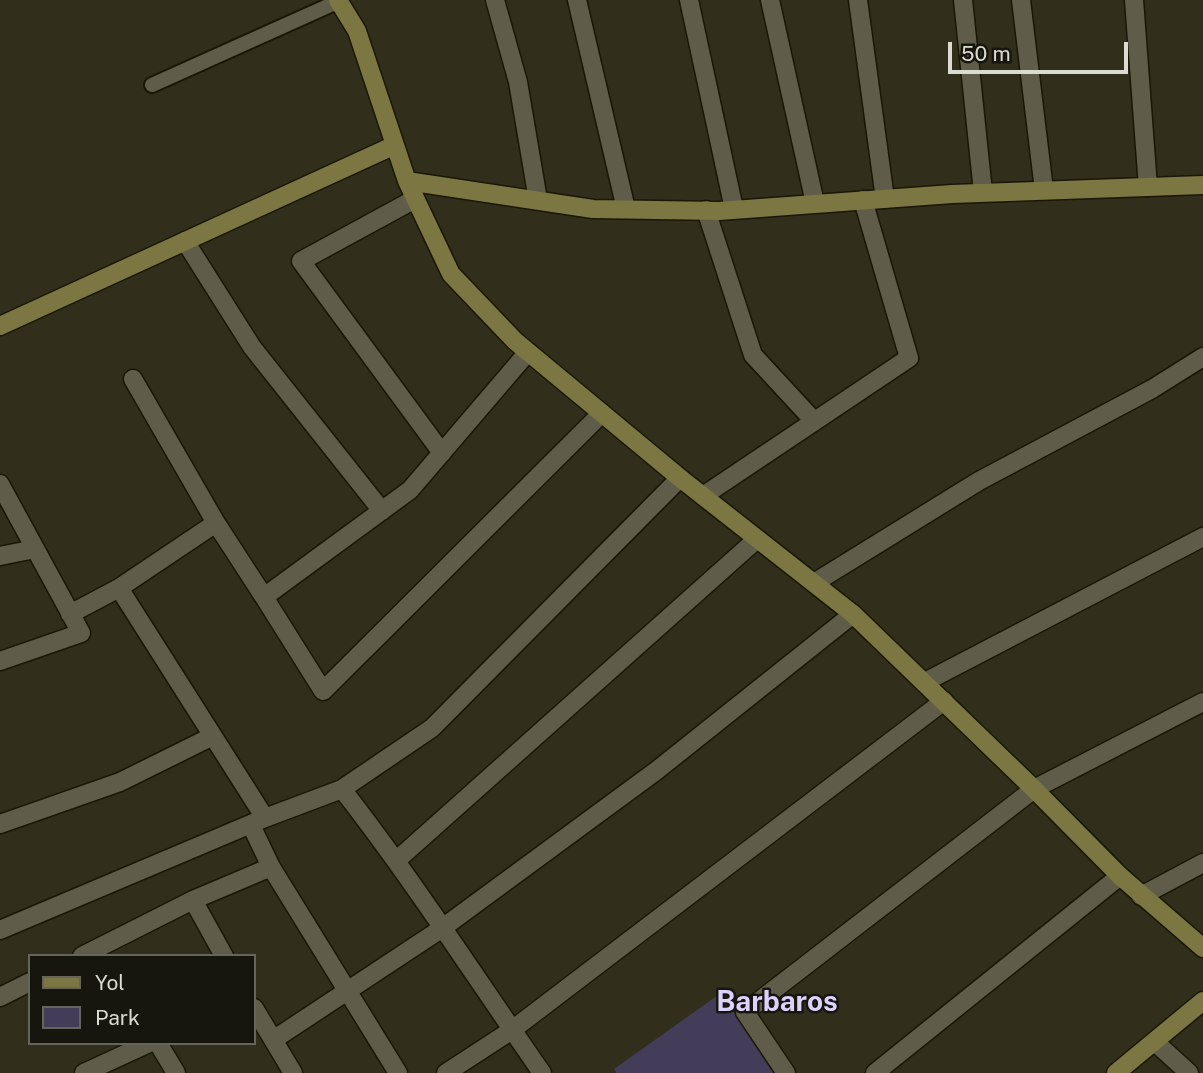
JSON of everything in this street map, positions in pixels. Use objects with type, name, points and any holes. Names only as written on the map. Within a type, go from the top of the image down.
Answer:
[{"type":"street","points":[[495,0],[519,82],[538,200]]},
{"type":"street","points":[[577,0],[626,209]]},
{"type":"street","points":[[689,0],[734,209]]},
{"type":"street","points":[[769,0],[815,204]]},
{"type":"street","points":[[858,0],[885,199]]},
{"type":"street","points":[[963,0],[983,192]]},
{"type":"street","points":[[1021,0],[1044,190]]},
{"type":"street","points":[[1134,0],[1148,187]]},
{"type":"street","points":[[338,1],[357,32],[407,181],[451,274],[528,352],[680,478],[853,614],[1120,876],[1203,948]]},
{"type":"street","points":[[0,326],[395,145]]},
{"type":"street","points":[[407,181],[593,209],[706,211],[983,192],[1203,185]]},
{"type":"street","points":[[415,199],[301,261],[442,453]]},
{"type":"street","points":[[703,496],[909,358],[863,200]]},
{"type":"street","points":[[706,211],[753,355],[814,421]]},
{"type":"street","points":[[185,241],[252,347],[382,511]]},
{"type":"street","points":[[264,597],[410,490],[528,352]]},
{"type":"street","points":[[814,583],[979,481],[1152,389],[1203,357]]},
{"type":"street","points":[[133,379],[216,523],[323,691],[602,413]]},
{"type":"street","points":[[0,930],[342,789],[432,728],[680,478]]},
{"type":"street","points":[[0,484],[81,633],[0,661]]},
{"type":"street","points":[[70,614],[119,588],[216,523]]},
{"type":"street","points":[[925,682],[1203,537]]},
{"type":"street","points":[[397,860],[757,539]]},
{"type":"street","points":[[0,556],[35,549]]},
{"type":"street","points":[[119,588],[213,736],[258,822],[271,867],[398,1073]]},
{"type":"street","points":[[273,1040],[441,929],[656,771],[853,614]]},
{"type":"street","points":[[446,1073],[512,1030],[944,701]]},
{"type":"street","points":[[786,1073],[745,1012],[1034,789],[1203,702]]},
{"type":"street","points":[[0,824],[120,782],[213,736]]},
{"type":"street","points":[[342,789],[397,860],[441,929],[542,1073]]},
{"type":"street","points":[[1141,896],[1203,863]]},
{"type":"street","points":[[86,954],[193,900],[271,867]]},
{"type":"street","points":[[875,1073],[1120,876]]},
{"type":"street","points":[[193,900],[223,954]]},
{"type":"street","points":[[0,997],[28,983]]},
{"type":"street","points":[[1116,1073],[1203,1001]]},
{"type":"street","points":[[256,1011],[293,1073]]},
{"type":"street","points":[[1155,1042],[1189,1073]]},
{"type":"street","points":[[84,1073],[115,1067],[146,1045]]},
{"type":"street","points":[[159,1045],[176,1073]]},
{"type":"lane","points":[[152,85],[338,1]]},
{"type":"green space","points":[[721,993],[775,1073],[617,1073],[614,1069]]},
{"type":"district","name":"Barbaros","points":[[777,1002]]}]
